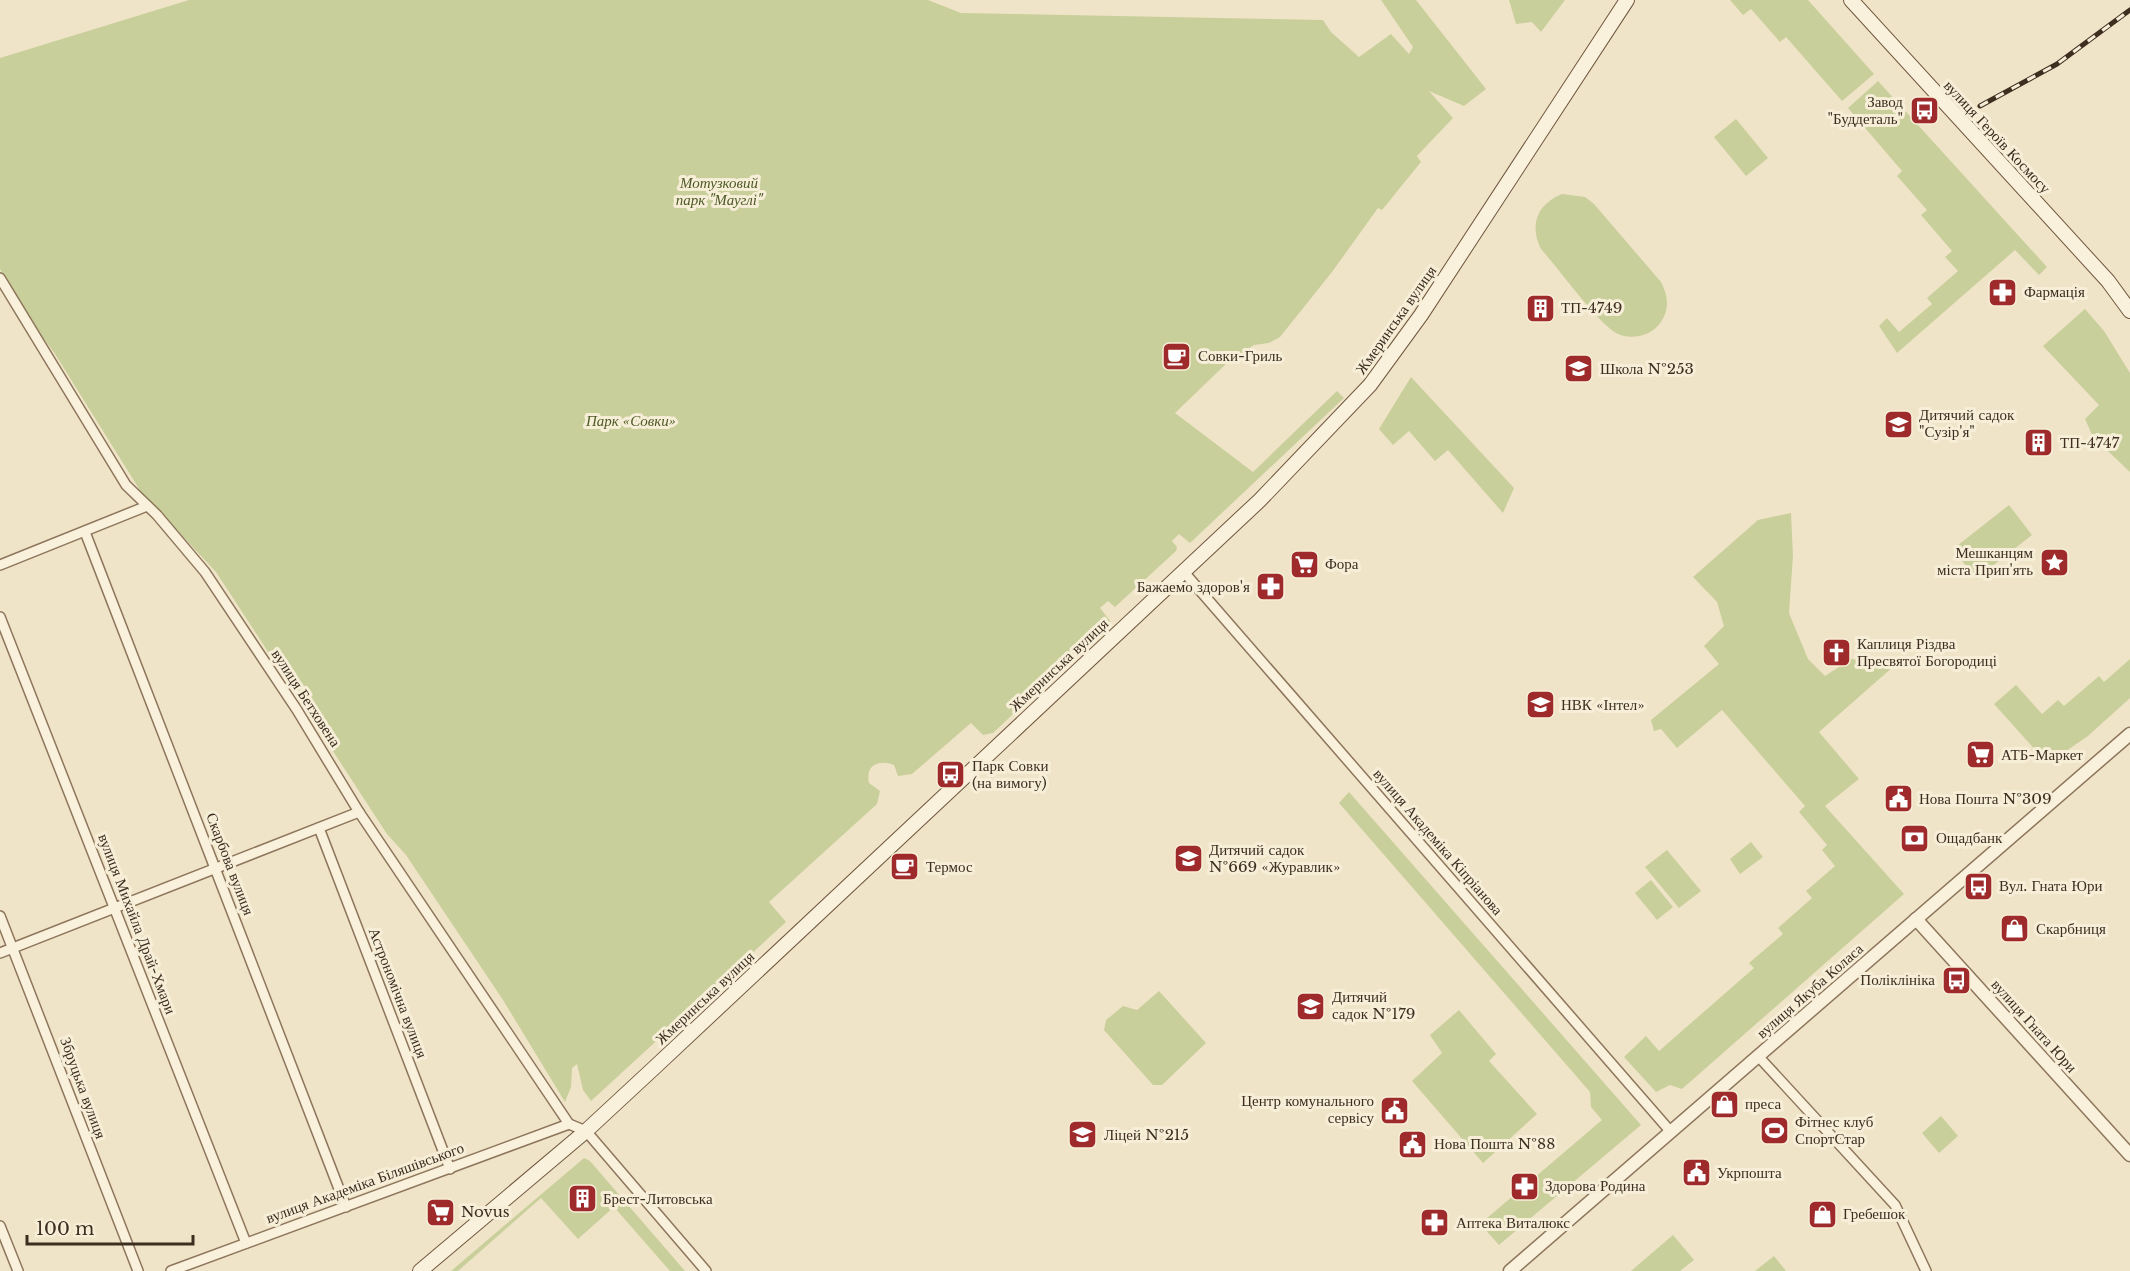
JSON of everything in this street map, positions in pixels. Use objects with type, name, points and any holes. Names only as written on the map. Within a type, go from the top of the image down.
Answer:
[{"type":"main road","name":"Жмеринська вулиця","points":[[420,1271],[586,1131],[1260,500],[1370,385],[1421,315],[1627,0]]},
{"type":"main road","name":"вулиця Героїв Космосу","points":[[1851,0],[2125,299],[2130,311]]},
{"type":"street","name":"вулиця Бетховена","points":[[0,278],[126,485],[205,572],[297,710],[359,812],[445,936],[569,1124]]},
{"type":"street","points":[[0,565],[147,506]]},
{"type":"street","name":"Скарбова вулиця","points":[[86,532],[346,1207]]},
{"type":"street","name":"вулиця Академіка Кіпріанова","points":[[1183,571],[1671,1132]]},
{"type":"street","name":"вулиця Михайла Драй-Хмари","points":[[0,617],[246,1243]]},
{"type":"street","name":"вулиця Якуба Коласа","points":[[1510,1271],[2130,734]]},
{"type":"street","points":[[0,953],[359,812]]},
{"type":"street","name":"Астрономічна вулиця","points":[[319,828],[450,1169]]},
{"type":"street","name":"Збруцька вулиця","points":[[0,916],[138,1271]]},
{"type":"street","name":"вулиця Гната Юри","points":[[1916,919],[2130,1155]]},
{"type":"street","points":[[1758,1056],[1895,1205],[1926,1271]]},
{"type":"street","points":[[569,1124],[586,1131],[706,1271]]},
{"type":"street","name":"вулиця Академіка Біляшівського","points":[[171,1271],[569,1124]]},
{"type":"street","points":[[0,1226],[18,1271]]},
{"type":"green space","name":"Парк «Совки»","points":[[189,0],[928,0],[961,13],[1323,20],[1331,32],[1359,57],[1391,34],[1409,54],[1413,47],[1381,0],[1416,0],[1486,89],[1464,106],[1429,91],[1453,118],[1417,156],[1421,162],[1382,210],[1378,208],[1332,272],[1280,337],[1269,343],[1254,345],[1226,364],[1175,413],[1253,472],[1337,391],[1344,398],[1190,543],[1179,534],[1172,541],[1177,547],[1176,551],[1115,607],[1108,601],[1100,608],[1111,622],[993,733],[983,735],[971,723],[912,774],[898,776],[894,765],[888,763],[874,765],[868,777],[869,783],[880,791],[877,804],[769,902],[786,922],[591,1101],[583,1090],[577,1064],[572,1068],[571,1087],[565,1102],[503,1000],[406,855],[387,834],[216,572],[141,492],[55,354],[23,310],[0,269],[0,58]]},
{"type":"green space","points":[[1509,0],[1565,0],[1541,32],[1532,22],[1516,24]]},
{"type":"green space","points":[[1730,0],[1808,0],[1874,74],[1842,101],[1786,37],[1780,42],[1751,9],[1743,15]]},
{"type":"green space","points":[[1878,81],[2047,267],[2039,275],[2015,250],[1897,353],[1879,326],[1887,318],[1899,332],[1932,304],[1927,298],[1958,271],[1945,257],[1952,251],[1921,215],[1927,210],[1897,176],[1902,171],[1848,108]]},
{"type":"green space","points":[[1736,119],[1768,158],[1746,176],[1714,137]]},
{"type":"green space","points":[[1562,194],[1585,197],[1594,204],[1661,282],[1667,307],[1661,322],[1652,331],[1634,337],[1616,333],[1588,307],[1541,249],[1536,232],[1538,216],[1546,203]]},
{"type":"green space","points":[[2085,309],[2104,331],[2130,373],[2130,472],[2093,437],[2085,419],[2099,405],[2043,346]]},
{"type":"green space","points":[[1411,377],[1514,488],[1503,513],[1448,450],[1435,461],[1409,431],[1393,445],[1379,429]]},
{"type":"green space","points":[[2009,505],[2032,535],[1976,579],[1953,549]]},
{"type":"green space","points":[[1791,513],[1793,556],[1789,613],[1808,659],[1825,676],[1851,659],[1894,666],[1819,732],[1859,779],[1825,806],[1904,894],[1682,1089],[1670,1085],[1656,1092],[1624,1057],[1646,1036],[1659,1051],[1754,968],[1749,963],[1783,934],[1778,928],[1812,898],[1806,891],[1835,866],[1822,850],[1827,845],[1799,812],[1805,806],[1722,710],[1677,748],[1661,729],[1654,731],[1651,720],[1719,664],[1704,646],[1724,626],[1717,602],[1693,577],[1758,520]]},
{"type":"green space","points":[[2130,659],[2130,698],[2088,736],[2059,756],[2039,754],[1994,704],[2016,685],[2042,714],[2058,700],[2064,706],[2099,676],[2104,682]]},
{"type":"green space","points":[[1349,792],[1641,1125],[1499,1245],[1480,1224],[1602,1120],[1591,1107],[1590,1092],[1339,803]]},
{"type":"green space","points":[[1751,842],[1763,857],[1740,874],[1730,859]]},
{"type":"green space","points":[[1667,850],[1701,891],[1679,908],[1645,867]]},
{"type":"green space","points":[[1651,880],[1673,907],[1657,920],[1635,893]]},
{"type":"green space","points":[[1159,991],[1206,1043],[1162,1085],[1153,1085],[1104,1030],[1106,1020],[1123,1006],[1137,1010]]},
{"type":"green space","points":[[1459,1010],[1496,1054],[1489,1061],[1537,1114],[1483,1163],[1412,1081],[1442,1053],[1430,1035]]},
{"type":"green space","points":[[1941,1116],[1958,1136],[1939,1153],[1922,1133]]},
{"type":"green space","points":[[584,1158],[590,1161],[685,1271],[670,1271],[614,1207],[578,1239],[541,1198],[458,1271],[451,1271]]},
{"type":"green space","points":[[1673,1235],[1694,1260],[1680,1271],[1631,1271]]},
{"type":"green space","points":[[1774,1256],[1786,1271],[1755,1271]]},
{"type":"railway","points":[[1980,106],[2057,64],[2130,10]]},
{"type":"place","name":"Завод \"Буддеталь\"","points":[[1924,111]]},
{"type":"place","name":"Фармація","points":[[2003,292]]},
{"type":"place","name":"ТП-4749","points":[[1540,308]]},
{"type":"place","name":"Совки-Гриль","points":[[1177,356]]},
{"type":"place","name":"Школа №253","points":[[1579,369]]},
{"type":"place","name":"Дитячий садок \"Сузір'я\"","points":[[1898,424]]},
{"type":"place","name":"ТП-4747","points":[[2039,443]]},
{"type":"place","name":"Мешканцям міста Прип'ять","points":[[2054,562]]},
{"type":"place","name":"Фора","points":[[1304,564]]},
{"type":"place","name":"Бажаемо здоров'я","points":[[1271,587]]},
{"type":"place","name":"Каплиця Різдва Пресвятої Богородиці","points":[[1836,653]]},
{"type":"place","name":"НВК «Інтел»","points":[[1540,705]]},
{"type":"place","name":"АТБ-Маркет","points":[[1980,755]]},
{"type":"place","name":"Парк Совки (на вимогу)","points":[[951,775]]},
{"type":"place","name":"Нова Пошта №309","points":[[1898,799]]},
{"type":"place","name":"Ощадбанк","points":[[1915,838]]},
{"type":"place","name":"Дитячий садок №669 «Журавлик»","points":[[1188,859]]},
{"type":"place","name":"Термос","points":[[905,867]]},
{"type":"place","name":"Вул. Гната Юри","points":[[1978,886]]},
{"type":"place","name":"Скарбниця","points":[[2015,929]]},
{"type":"place","name":"Поліклініка","points":[[1956,980]]},
{"type":"place","name":"Дитячий садок №179","points":[[1311,1006]]},
{"type":"place","name":"преса","points":[[1724,1104]]},
{"type":"place","name":"Центр комунального сервісу","points":[[1395,1110]]},
{"type":"place","name":"Фітнес клуб СпортСтар","points":[[1774,1131]]},
{"type":"place","name":"Ліцей №215","points":[[1083,1135]]},
{"type":"place","name":"Нова Пошта №88","points":[[1413,1144]]},
{"type":"place","name":"Укрпошта","points":[[1696,1173]]},
{"type":"place","name":"Здорова Родина","points":[[1524,1186]]},
{"type":"place","name":"Брест-Литовська","points":[[582,1199]]},
{"type":"place","name":"Novus","points":[[440,1212]]},
{"type":"place","name":"Гребешок","points":[[1822,1214]]},
{"type":"place","name":"Аптека Виталюкс","points":[[1435,1223]]},
{"type":"park label","name":"Мотузковий парк \"Мауглі\"","points":[[719,192]]}]
